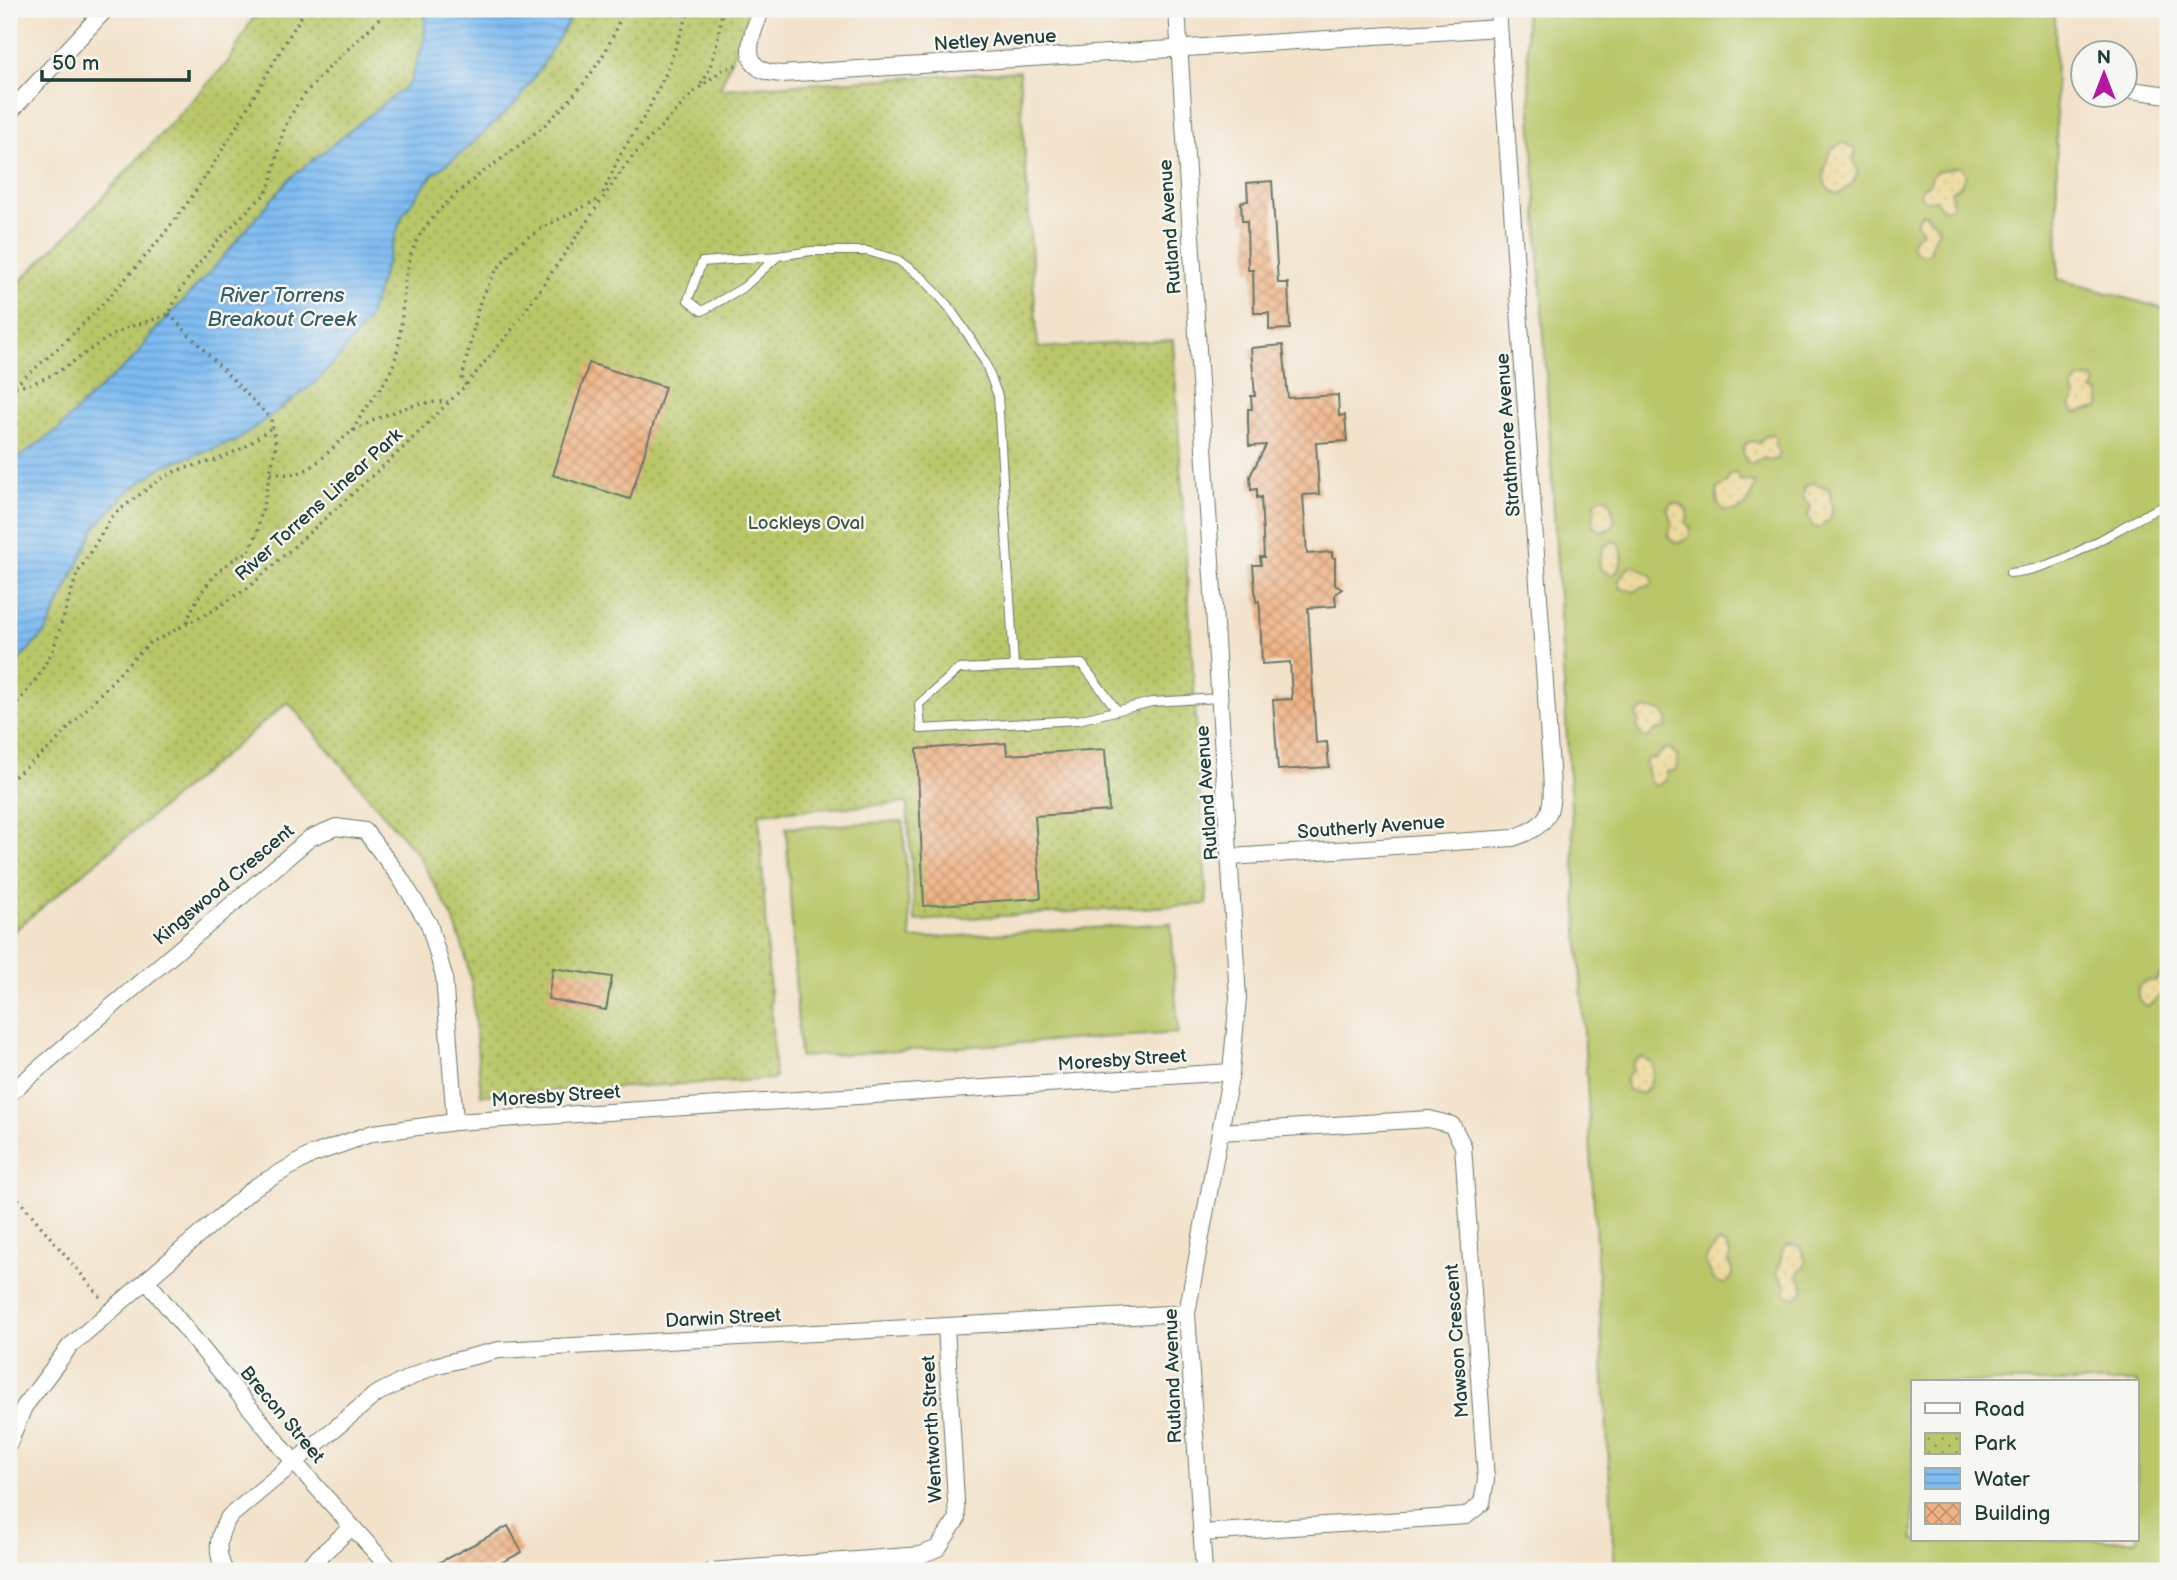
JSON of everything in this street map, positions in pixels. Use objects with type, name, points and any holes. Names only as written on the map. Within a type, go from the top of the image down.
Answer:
[{"type":"street","points":[[9,113],[106,9]]},
{"type":"street","points":[[751,58],[750,40],[762,9]]},
{"type":"street","name":"Rutland Avenue","points":[[1177,9],[1238,999],[1231,1072],[1187,1313],[1204,1571]]},
{"type":"street","name":"Strathmore Avenue","points":[[1498,9],[1553,797],[1546,819],[1532,831],[1513,838]]},
{"type":"street","name":"Netley Avenue","points":[[751,58],[760,70],[781,74],[1499,28]]},
{"type":"street","points":[[2138,91],[2168,95]]},
{"type":"street","name":"Kingswood Crescent","points":[[9,1094],[310,838],[336,827],[365,831],[399,876],[429,924],[444,976],[456,1122]]},
{"type":"street","name":"Southerly Avenue","points":[[1231,857],[1513,838]]},
{"type":"street","name":"Moresby Street","points":[[9,1443],[24,1407],[69,1346],[255,1186],[311,1155],[373,1133],[456,1122],[1231,1072]]},
{"type":"street","name":"Mawson Crescent","points":[[1201,1533],[1466,1516],[1482,1503],[1486,1480],[1463,1146],[1452,1125],[1429,1119],[1221,1132]]},
{"type":"street","name":"Brecon Street","points":[[146,1280],[294,1462],[391,1571]]},
{"type":"street","name":"Darwin Street","points":[[225,1571],[218,1555],[218,1538],[229,1517],[376,1394],[434,1366],[499,1350],[1187,1313]]},
{"type":"street","name":"Wentworth Street","points":[[711,1571],[920,1555],[938,1548],[957,1519],[946,1326]]},
{"type":"street","points":[[303,1571],[352,1527]]},
{"type":"lane","points":[[778,256],[744,288],[702,311],[688,300],[702,262],[838,250],[867,251],[898,260],[925,280],[948,306],[985,362],[998,396],[1014,666]]},
{"type":"lane","points":[[2010,573],[2031,571],[2091,545],[2146,513],[2168,504]]},
{"type":"lane","points":[[1117,710],[1082,663],[959,669],[919,704],[921,729],[1078,720],[1152,702],[1221,698]]},
{"type":"path","points":[[9,398],[11,388],[71,335],[129,274],[182,210],[211,168],[306,9]]},
{"type":"path","points":[[11,388],[71,365],[114,334],[169,314],[179,290],[197,265],[266,193],[272,182],[285,128],[304,97],[327,70],[379,19],[384,9]]},
{"type":"path","points":[[353,430],[361,413],[385,384],[394,363],[407,269],[421,233],[438,210],[539,130],[574,96],[598,64],[617,28],[623,9]]},
{"type":"path","name":"River Torrens Linear Park","points":[[600,199],[621,153],[646,114],[666,73],[690,9]]},
{"type":"path","points":[[695,91],[706,77],[721,25],[722,9]]},
{"type":"path","name":"River Torrens Linear Park","points":[[9,781],[52,746],[128,663],[150,643],[212,611],[248,587],[402,449],[466,385],[514,327],[630,159],[695,91],[723,70],[751,58]]},
{"type":"path","points":[[466,385],[462,379],[480,301],[496,271],[515,246],[542,228],[600,199]]},
{"type":"path","points":[[169,314],[271,419],[276,436],[257,533],[248,552],[237,556],[217,574],[191,609],[187,623]]},
{"type":"path","points":[[271,472],[293,474],[311,467],[353,430],[423,402],[449,402]]},
{"type":"path","points":[[9,714],[38,677],[53,650],[76,574],[113,515],[159,480],[178,470],[217,460],[235,452],[272,427]]},
{"type":"path","points":[[9,1188],[111,1310]]},
{"type":"green space","name":"Lockleys Oval","points":[[258,9],[751,9],[720,89],[1019,71],[1038,348],[1173,340],[1207,904],[915,921],[907,803],[759,813],[775,1079],[481,1095],[472,985],[453,918],[418,855],[288,702],[9,935],[9,292],[68,234],[228,62]]},
{"type":"green space","points":[[1525,9],[2055,9],[2058,279],[2168,310],[2168,1571],[1615,1571]]},
{"type":"green space","points":[[903,821],[911,939],[1171,923],[1178,1033],[800,1057],[786,828]]},
{"type":"sand","points":[[1842,143],[1855,151],[1854,162],[1858,172],[1853,183],[1839,194],[1827,187],[1824,176],[1831,149]]},
{"type":"sand","points":[[1961,167],[1966,174],[1960,186],[1951,191],[1951,207],[1942,209],[1936,200],[1926,201],[1920,196],[1922,188],[1930,183],[1936,172]]},
{"type":"sand","points":[[1922,213],[1927,214],[1939,230],[1931,243],[1930,253],[1919,254],[1912,245],[1913,239],[1922,232],[1916,221]]},
{"type":"sand","points":[[2078,379],[2094,379],[2096,384],[2092,390],[2099,393],[2101,403],[2098,408],[2074,413],[2070,405],[2076,396],[2072,390]]},
{"type":"sand","points":[[1771,434],[1776,438],[1775,446],[1780,453],[1778,459],[1772,461],[1764,458],[1752,464],[1747,462],[1743,452],[1745,444],[1752,441],[1759,443]]},
{"type":"sand","points":[[1737,473],[1739,480],[1754,482],[1755,486],[1746,506],[1737,511],[1724,511],[1717,502],[1717,489],[1726,483],[1730,474]]},
{"type":"sand","points":[[1815,483],[1829,489],[1832,506],[1831,518],[1819,528],[1812,526],[1808,517],[1811,506],[1803,498],[1805,486]]},
{"type":"sand","points":[[1603,497],[1610,500],[1615,522],[1610,529],[1602,532],[1593,526],[1595,502]]},
{"type":"sand","points":[[1671,503],[1685,508],[1688,514],[1686,523],[1691,528],[1689,538],[1678,543],[1668,536],[1672,524],[1667,508]]},
{"type":"sand","points":[[1613,541],[1620,545],[1623,557],[1617,572],[1612,575],[1601,570],[1599,562],[1604,547]]},
{"type":"sand","points":[[1633,565],[1652,576],[1653,584],[1649,587],[1642,586],[1635,592],[1620,588],[1619,579]]},
{"type":"sand","points":[[1645,708],[1661,711],[1668,718],[1666,728],[1654,731],[1648,738],[1640,736],[1637,727],[1639,722],[1636,715]]},
{"type":"sand","points":[[1664,749],[1671,749],[1677,756],[1678,766],[1674,771],[1666,771],[1666,781],[1656,786],[1649,780],[1645,763],[1649,758],[1656,758]]},
{"type":"sand","points":[[2164,970],[2168,971],[2168,988],[2147,1006],[2139,998],[2138,989],[2143,983],[2155,981]]},
{"type":"sand","points":[[1642,1057],[1652,1063],[1653,1076],[1641,1094],[1628,1090],[1625,1081],[1633,1071],[1635,1060]]},
{"type":"sand","points":[[1719,1242],[1727,1246],[1730,1255],[1728,1262],[1732,1278],[1726,1284],[1714,1279],[1705,1263]]},
{"type":"sand","points":[[1788,1244],[1800,1246],[1806,1259],[1797,1274],[1803,1285],[1803,1292],[1796,1298],[1787,1295],[1785,1284],[1777,1274],[1783,1249]]},
{"type":"water","name":"River Torrens Breakout Creek","points":[[426,9],[576,9],[516,103],[463,152],[432,175],[402,216],[368,320],[338,359],[315,383],[236,441],[165,465],[127,492],[96,526],[46,632],[9,670],[9,464],[58,430],[138,354],[151,335],[211,271],[289,179],[410,83],[424,41]]},
{"type":"building","points":[[1272,181],[1278,283],[1288,283],[1290,329],[1269,330],[1269,313],[1254,313],[1253,270],[1248,270],[1247,221],[1242,221],[1241,202],[1248,201],[1247,183]]},
{"type":"building","points":[[1283,345],[1288,398],[1338,395],[1339,416],[1345,415],[1347,441],[1316,443],[1319,494],[1303,495],[1307,554],[1332,552],[1332,557],[1335,558],[1335,585],[1342,589],[1335,594],[1336,606],[1308,608],[1316,743],[1327,742],[1329,767],[1278,770],[1273,700],[1292,699],[1290,662],[1262,664],[1260,610],[1259,601],[1256,602],[1253,565],[1261,565],[1260,557],[1264,557],[1261,497],[1257,498],[1257,489],[1251,490],[1250,476],[1266,445],[1249,446],[1248,409],[1252,409],[1251,396],[1255,396],[1251,348]]},
{"type":"building","points":[[589,363],[665,387],[630,499],[553,475]]},
{"type":"building","points":[[1006,743],[1007,755],[1105,749],[1109,811],[1035,816],[1041,898],[924,906],[917,749]]},
{"type":"building","points":[[553,968],[612,977],[606,1010],[548,999]]},
{"type":"building","points":[[508,1526],[522,1552],[485,1571],[423,1571]]}]
